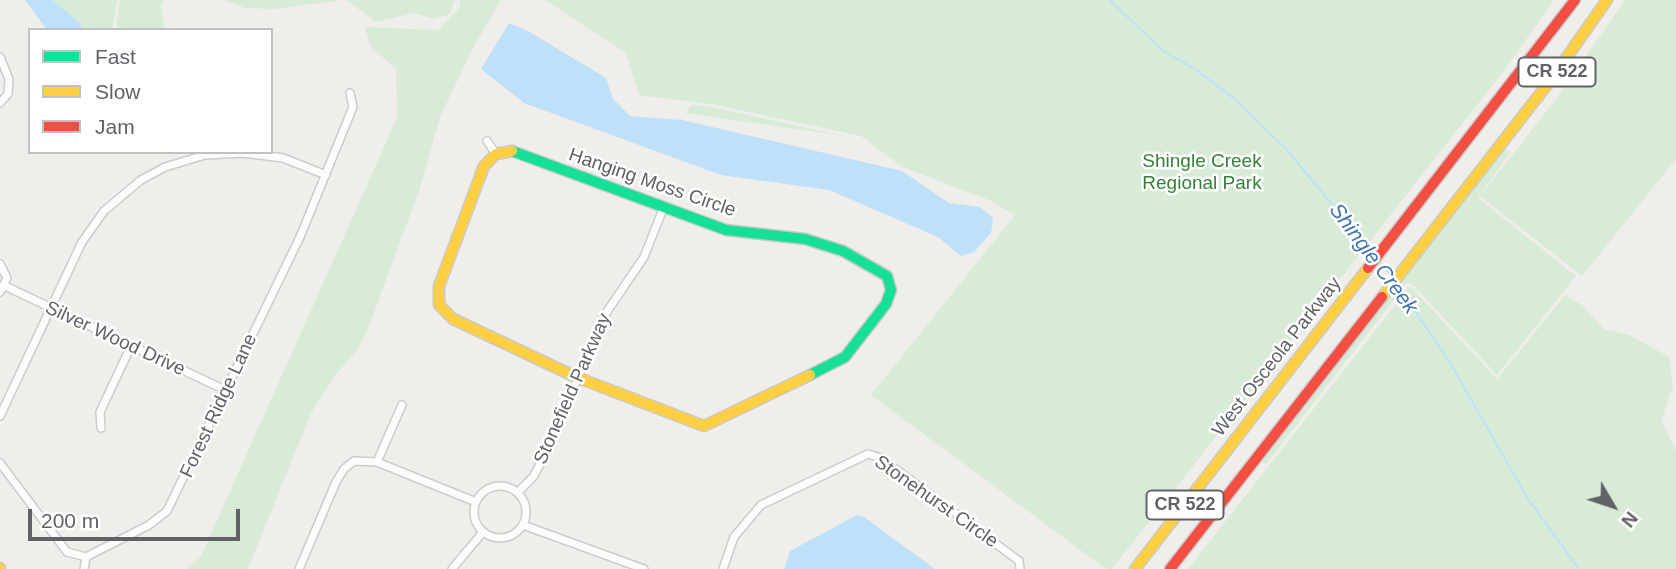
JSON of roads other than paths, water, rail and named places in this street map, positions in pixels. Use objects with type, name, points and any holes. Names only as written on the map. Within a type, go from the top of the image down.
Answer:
[{"type":"main road","name":"West Osceola Parkway","points":[[1135,569],[1575,0]]},
{"type":"main road","name":"CR 522","points":[[1170,569],[1573,50],[1606,0]]},
{"type":"main road","name":"Hanging Moss Circle","points":[[512,151],[663,209],[726,230],[806,239],[843,251],[887,276],[891,290],[886,304],[845,357],[704,426],[513,351],[453,319],[439,305],[439,286],[484,166],[496,154],[512,151]]},
{"type":"street","points":[[0,57],[9,79],[8,94],[0,103]]},
{"type":"street","name":"Forest Ridge Lane","points":[[86,557],[149,525],[166,512],[300,237],[353,107],[350,93]]},
{"type":"street","points":[[487,141],[496,154]]},
{"type":"street","points":[[0,416],[82,242],[104,211],[141,180],[165,167],[205,155],[224,154]]},
{"type":"street","points":[[251,154],[283,158],[326,175]]},
{"type":"street","name":"Stonefield Parkway","points":[[518,492],[533,477],[549,448],[602,319],[644,257],[663,209]]},
{"type":"street","points":[[0,264],[7,278],[3,289]]},
{"type":"street","name":"Silver Wood Drive","points":[[3,289],[225,390]]},
{"type":"street","points":[[101,428],[100,412],[131,346]]},
{"type":"street","points":[[377,462],[402,405]]},
{"type":"street","name":"Stonehurst Circle","points":[[723,569],[734,537],[761,505],[868,454],[881,458],[1019,561],[1020,569]]},
{"type":"street","points":[[299,569],[344,469],[354,461],[377,462],[475,502]]},
{"type":"street","points":[[0,463],[33,504],[57,542],[67,552],[86,557],[84,569]]},
{"type":"street","points":[[497,485],[518,492],[527,508],[523,525],[511,536],[502,538],[483,532],[474,517],[475,502],[482,492],[497,485]]},
{"type":"street","points":[[523,525],[644,569]]},
{"type":"street","points":[[452,569],[483,532]]},
{"type":"water","points":[[25,0],[53,0],[81,24],[81,28],[46,28]]},
{"type":"water","points":[[509,23],[528,31],[606,78],[613,99],[630,116],[682,120],[902,171],[949,203],[980,207],[993,218],[991,233],[974,252],[961,256],[938,237],[829,190],[721,175],[524,103],[481,69]]},
{"type":"water","points":[[857,515],[864,517],[935,569],[784,569],[790,551]]},
{"type":"waterway","name":"Shingle Creek","points":[[1110,0],[1163,51],[1195,69],[1236,100],[1288,151],[1372,253]]},
{"type":"waterway","name":"Shingle Creek","points":[[1380,262],[1392,277]]},
{"type":"waterway","name":"Shingle Creek","points":[[1397,285],[1449,361],[1528,499],[1579,569]]},
{"type":"park label","name":"Shingle Creek Regional Park","points":[[1202,173]]}]
